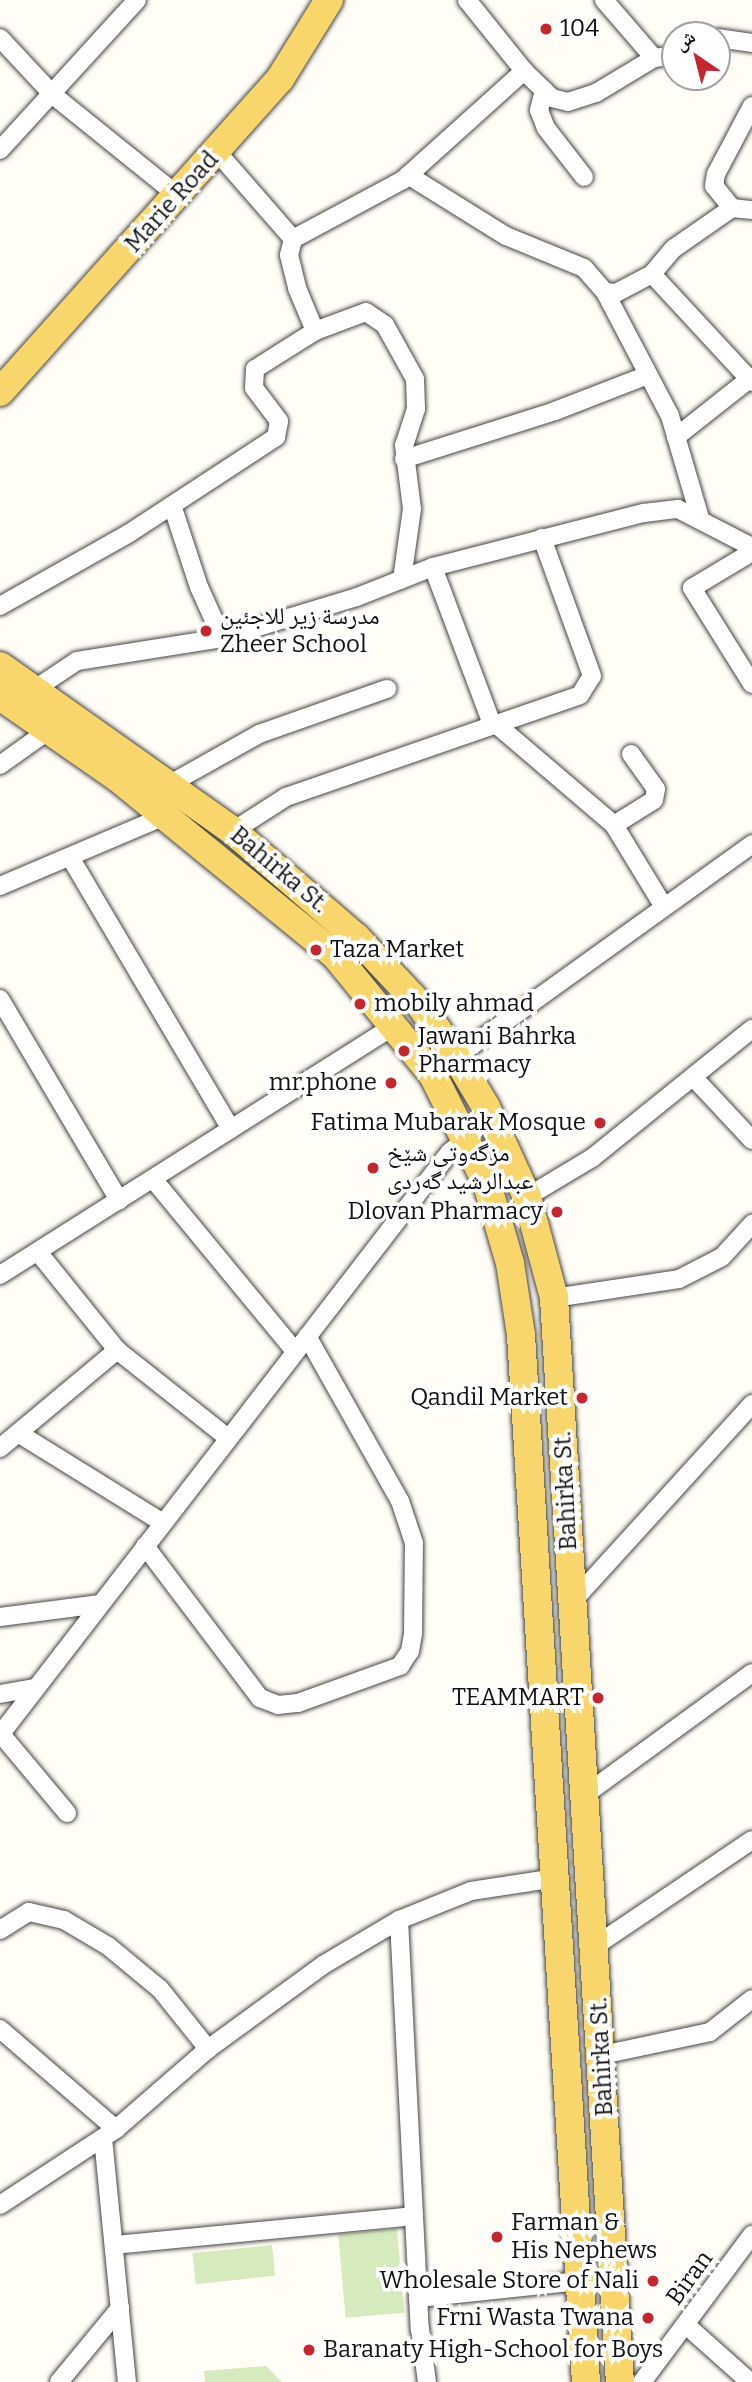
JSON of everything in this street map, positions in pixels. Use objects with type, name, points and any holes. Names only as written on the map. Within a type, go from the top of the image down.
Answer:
[{"type":"main road","name":"Marie Road","points":[[0,393],[218,153],[280,79],[329,0]]},
{"type":"main road","points":[[0,653],[13,682]]},
{"type":"main road","name":"Bahirka St.","points":[[13,682],[48,730],[165,816],[382,962],[421,1006],[456,1057],[486,1107],[527,1198],[554,1298],[596,1946],[615,2335],[620,2382]]},
{"type":"main road","name":"Bahirka St.","points":[[13,682],[170,784],[233,831],[296,902],[433,1075],[467,1138],[487,1184],[517,1302],[556,1878],[586,2382]]},
{"type":"main road","points":[[358,980],[355,966],[358,958],[367,955],[382,962]]},
{"type":"main road","points":[[582,2339],[590,2327],[597,2326],[615,2335]]},
{"type":"street","points":[[0,150],[137,0]]},
{"type":"street","points":[[467,0],[524,71],[544,90],[568,102],[596,93],[654,58],[661,57]]},
{"type":"street","points":[[604,0],[654,58]]},
{"type":"street","points":[[0,38],[53,95],[178,196]]},
{"type":"street","points":[[731,40],[752,43]]},
{"type":"street","points":[[315,331],[297,288],[289,255],[293,239],[408,175],[524,71]]},
{"type":"street","points":[[544,90],[539,110],[546,128],[584,177]]},
{"type":"street","points":[[732,208],[714,186],[716,174],[752,106]]},
{"type":"street","points":[[218,153],[293,239]]},
{"type":"street","points":[[408,175],[506,236],[584,268],[605,292],[677,438],[700,518]]},
{"type":"street","points":[[605,292],[616,293],[652,274],[673,248],[732,208],[752,210]]},
{"type":"street","points":[[652,274],[751,379],[677,438]]},
{"type":"street","points":[[0,606],[172,505],[276,437],[279,421],[254,388],[255,369],[315,331],[366,313],[385,325],[415,379],[416,409],[404,445],[412,509],[402,579]]},
{"type":"street","points":[[404,459],[555,411],[648,375]]},
{"type":"street","points":[[172,505],[199,587],[222,638]]},
{"type":"street","points":[[13,682],[77,661],[222,638],[433,567],[645,513],[678,509],[700,518],[752,549],[692,588],[752,684]]},
{"type":"street","points":[[233,831],[286,797],[498,726],[580,695],[592,677],[542,538]]},
{"type":"street","points":[[433,567],[490,719],[614,825],[664,907]]},
{"type":"street","points":[[170,784],[259,734],[387,689]]},
{"type":"street","points":[[0,765],[48,730]]},
{"type":"street","points":[[614,825],[654,800],[656,789],[631,754]]},
{"type":"street","points":[[0,886],[165,816]]},
{"type":"street","points":[[456,1057],[752,844]]},
{"type":"street","points":[[70,857],[231,1129]]},
{"type":"street","points":[[0,999],[119,1200]]},
{"type":"street","points":[[3,1268],[38,1252],[395,1025]]},
{"type":"street","points":[[527,1198],[592,1158],[752,1029]]},
{"type":"street","points":[[694,1078],[752,1140]]},
{"type":"street","points":[[67,1813],[0,1734],[450,1152],[467,1138]]},
{"type":"street","points":[[153,1179],[295,1351]]},
{"type":"street","points":[[554,1298],[679,1279],[722,1257],[752,1224]]},
{"type":"street","points":[[38,1252],[117,1350],[228,1438]]},
{"type":"street","points":[[145,1546],[260,1698],[278,1705],[298,1703],[400,1666],[410,1651],[413,1634],[414,1544],[400,1501],[307,1336]]},
{"type":"street","points":[[0,1448],[117,1350]]},
{"type":"street","points":[[572,1602],[752,1404]]},
{"type":"street","points":[[18,1433],[163,1523]]},
{"type":"street","points":[[0,1617],[100,1604]]},
{"type":"street","points":[[586,1794],[752,1672]]},
{"type":"street","points":[[0,1694],[35,1688]]},
{"type":"street","points":[[596,1946],[752,1840]]},
{"type":"street","points":[[0,2205],[110,2133],[208,2049],[323,1965],[399,1920],[471,1891],[556,1878]]},
{"type":"street","points":[[0,1930],[29,1912],[64,1920],[108,1945],[160,1989],[208,2049]]},
{"type":"street","points":[[399,1920],[418,2298],[427,2382]]},
{"type":"street","points":[[602,2055],[710,2032],[752,1999]]},
{"type":"street","points":[[0,2029],[110,2133],[114,2245],[127,2382]]},
{"type":"street","points":[[114,2245],[414,2216]]},
{"type":"street","name":"Biran","points":[[642,2382],[752,2235]]},
{"type":"street","points":[[418,2298],[580,2281]]},
{"type":"street","points":[[59,2382],[120,2308]]},
{"type":"street","points":[[686,2325],[750,2382]]},
{"type":"green space","points":[[397,2229],[404,2313],[346,2318],[338,2234]]},
{"type":"green space","points":[[272,2245],[275,2276],[196,2284],[192,2253]]},
{"type":"green space","points":[[266,2366],[282,2382],[205,2382],[204,2371]]},
{"type":"place","name":"104","points":[[546,29]]},
{"type":"place","name":"مدرسة زير للاجئين Zheer School","points":[[206,631]]},
{"type":"place","name":"Taza Market","points":[[316,950]]},
{"type":"place","name":"mobily ahmad","points":[[360,1004]]},
{"type":"place","name":"Jawani Bahrka Pharmacy","points":[[404,1051]]},
{"type":"place","name":"mr.phone","points":[[391,1083]]},
{"type":"place","name":"Fatima Mubarak Mosque","points":[[600,1123]]},
{"type":"place","name":"مزگەوتی شێخ عبدالرشید گەردی","points":[[373,1168]]},
{"type":"place","name":"Dlovan Pharmacy","points":[[557,1212]]},
{"type":"place","name":"Qandil Market","points":[[582,1398]]},
{"type":"place","name":"TEAMMART","points":[[598,1698]]},
{"type":"place","name":"Farman & His Nephews","points":[[497,2237]]},
{"type":"place","name":"Wholesale Store of Nali","points":[[653,2281]]},
{"type":"place","name":"Frni Wasta Twana","points":[[648,2318]]},
{"type":"place","name":"Baranaty High-School for Boys","points":[[309,2350]]}]
